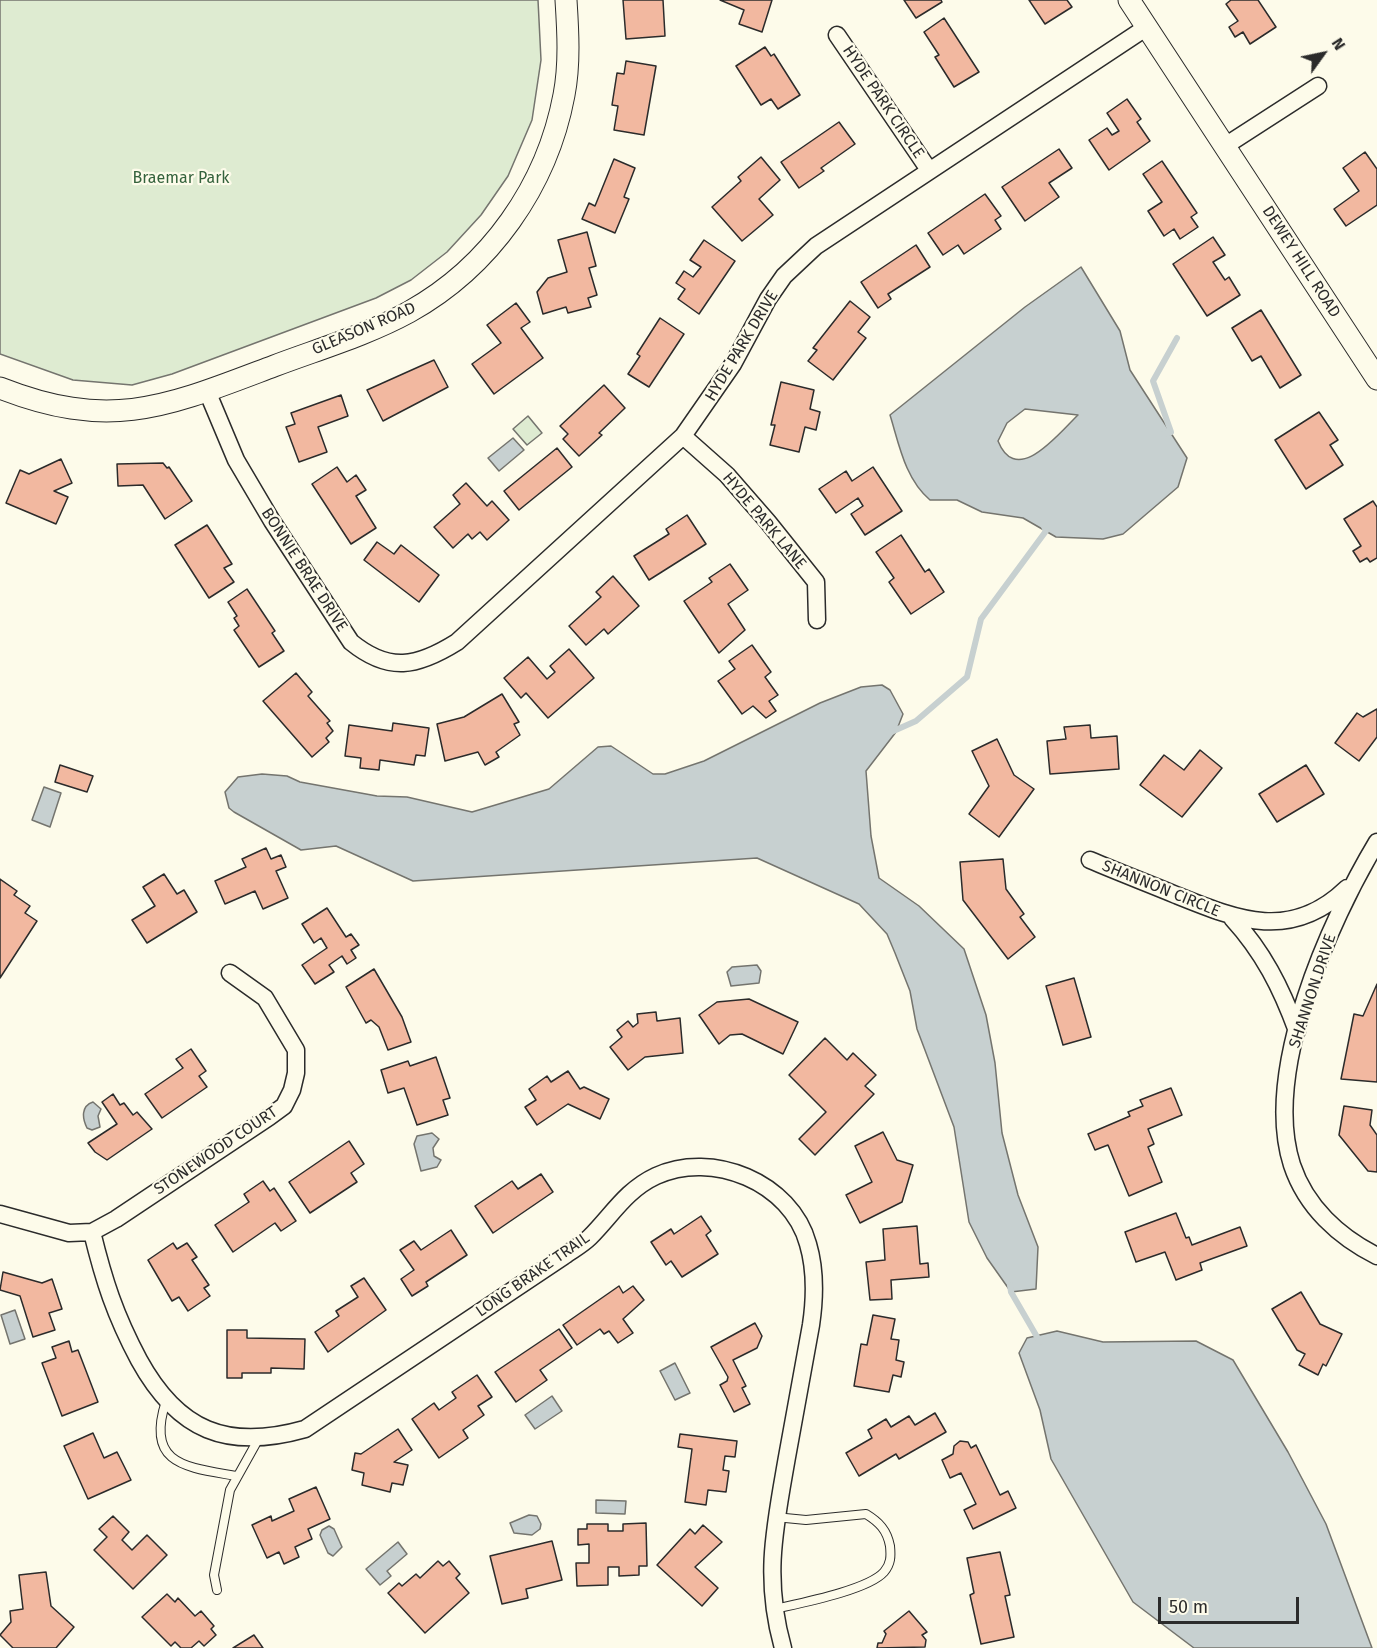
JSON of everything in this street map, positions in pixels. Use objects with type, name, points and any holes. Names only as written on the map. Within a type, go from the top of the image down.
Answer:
[{"type":"street","name":"GLEASON ROAD","points":[[0,388],[40,404],[76,411],[115,412],[148,408],[207,391],[408,313],[446,288],[482,256],[512,220],[536,181],[553,138],[565,94],[568,45],[566,0]]},
{"type":"street","name":"DEWEY HILL ROAD","points":[[1129,0],[1377,379]]},
{"type":"street","name":"HYDE PARK DRIVE","points":[[457,642],[683,436],[733,364],[768,299],[784,276],[816,246],[1147,27]]},
{"type":"street","name":"HYDE PARK CIRCLE","points":[[837,35],[929,170]]},
{"type":"street","points":[[1225,146],[1317,86]]},
{"type":"street","name":"BONNIE BRAE DRIVE","points":[[207,391],[236,460],[272,521],[351,642],[369,657],[393,663],[420,661],[457,642]]},
{"type":"street","name":"HYDE PARK LANE","points":[[683,436],[727,475],[816,582],[817,620]]},
{"type":"street","name":"SHANNON DRIVE","points":[[1377,842],[1354,881],[1322,953],[1297,1031],[1284,1097],[1285,1133],[1292,1166],[1307,1196],[1328,1224],[1357,1246],[1377,1256]]},
{"type":"street","name":"SHANNON CIRCLE","points":[[1090,860],[1232,918],[1259,922],[1285,920],[1312,913],[1335,900],[1354,881]]},
{"type":"street","name":"SHANNON CIRCLE","points":[[1232,918],[1256,944],[1272,968],[1297,1031]]},
{"type":"street","name":"STONEWOOD COURT","points":[[92,1232],[116,1219],[284,1106],[296,1073],[296,1050],[265,998],[230,973]]},
{"type":"street","name":"LONG BRAKE TRAIL","points":[[92,1232],[108,1297],[122,1329],[153,1386],[166,1401],[194,1424],[221,1435],[277,1437],[305,1429],[589,1238],[631,1191],[657,1176],[686,1167],[717,1167],[747,1176],[773,1192],[794,1215],[808,1242],[813,1269],[815,1298],[811,1325],[775,1517],[771,1572],[775,1610],[783,1648]]},
{"type":"street","points":[[0,1214],[69,1233],[92,1232]]},
{"type":"lane","points":[[166,1401],[159,1422],[159,1439],[168,1453],[183,1464],[236,1476]]},
{"type":"lane","points":[[217,1590],[214,1575],[230,1490],[259,1438]]},
{"type":"lane","points":[[775,1517],[806,1520],[866,1514],[884,1528],[889,1538],[891,1554],[890,1563],[875,1580],[775,1610]]},
{"type":"green space","name":"Braemar Park","points":[[0,0],[538,0],[541,60],[532,120],[508,176],[481,215],[447,252],[411,280],[376,298],[172,374],[132,385],[73,380],[0,354]]},
{"type":"green space","points":[[528,416],[542,433],[527,445],[513,429]]},
{"type":"shaded area","points":[[1081,267],[1120,331],[1130,370],[1187,458],[1178,487],[1123,534],[1103,539],[1056,537],[1023,518],[982,512],[957,500],[930,500],[921,492],[909,472],[890,415],[1025,307]],"holes":[[[1025,409],[1078,415],[1049,444],[1027,458],[1016,459],[1006,454],[998,441],[1007,423]]]},
{"type":"shaded area","points":[[513,438],[524,450],[499,471],[488,458]]},
{"type":"shaded area","points":[[882,685],[890,690],[903,714],[896,732],[866,771],[871,836],[879,878],[919,906],[964,949],[986,1015],[995,1063],[1002,1133],[1018,1195],[1038,1247],[1036,1289],[1011,1292],[987,1258],[969,1222],[954,1127],[917,1029],[910,991],[887,934],[859,904],[757,858],[413,881],[336,846],[301,850],[234,812],[229,808],[225,792],[238,777],[262,774],[287,776],[300,782],[377,796],[407,797],[472,812],[549,789],[598,747],[611,746],[653,774],[665,774],[704,761],[820,703],[861,687]]},
{"type":"shaded area","points":[[44,787],[61,793],[50,827],[32,820]]},
{"type":"shaded area","points":[[757,965],[761,971],[759,983],[731,986],[727,972],[732,967]]},
{"type":"shaded area","points":[[93,1102],[101,1109],[98,1116],[100,1127],[92,1130],[87,1128],[84,1113],[86,1106]]},
{"type":"shaded area","points":[[432,1133],[439,1139],[433,1148],[434,1156],[441,1160],[437,1167],[421,1171],[414,1144],[417,1136]]},
{"type":"shaded area","points":[[15,1310],[25,1339],[10,1344],[1,1315]]},
{"type":"shaded area","points":[[1057,1331],[1103,1342],[1196,1341],[1233,1360],[1288,1452],[1326,1524],[1372,1648],[1194,1648],[1133,1602],[1051,1459],[1040,1410],[1019,1353],[1027,1338]]},
{"type":"shaded area","points":[[675,1363],[690,1393],[675,1400],[660,1371]]},
{"type":"shaded area","points":[[552,1396],[562,1411],[535,1429],[525,1415]]},
{"type":"shaded area","points":[[596,1500],[626,1501],[625,1514],[596,1513]]},
{"type":"shaded area","points":[[529,1515],[537,1516],[541,1524],[540,1529],[532,1535],[514,1533],[510,1523]]},
{"type":"shaded area","points":[[329,1526],[334,1529],[342,1547],[333,1556],[328,1553],[320,1535],[322,1530]]},
{"type":"shaded area","points":[[398,1542],[407,1554],[387,1571],[391,1576],[380,1585],[366,1569]]},
{"type":"building","points":[[623,0],[663,0],[665,36],[626,39]]},
{"type":"building","points":[[720,0],[772,0],[762,32],[739,24],[744,10]]},
{"type":"building","points":[[904,0],[941,0],[942,2],[916,18]]},
{"type":"building","points":[[1029,0],[1067,0],[1072,7],[1045,24]]},
{"type":"building","points":[[1231,0],[1258,0],[1276,27],[1250,44],[1243,32],[1235,37],[1229,27],[1238,21],[1226,4]]},
{"type":"building","points":[[944,18],[979,72],[954,87],[935,57],[939,55],[924,32]]},
{"type":"building","points":[[765,47],[771,56],[774,54],[800,95],[778,109],[771,99],[761,105],[736,66]]},
{"type":"building","points":[[626,61],[656,66],[644,135],[614,130],[618,106],[612,105],[617,73],[624,74]]},
{"type":"building","points":[[1127,99],[1141,119],[1137,122],[1150,141],[1109,170],[1089,140],[1107,128],[1112,135],[1119,131],[1107,113]]},
{"type":"building","points":[[839,122],[855,144],[821,168],[824,171],[799,188],[781,162]]},
{"type":"building","points":[[1059,149],[1072,168],[1049,183],[1059,197],[1025,221],[1002,187]]},
{"type":"building","points":[[1365,152],[1377,169],[1377,205],[1346,226],[1334,209],[1359,191],[1343,168]]},
{"type":"building","points":[[761,157],[780,180],[759,199],[773,215],[742,241],[712,207],[741,181],[738,177]]},
{"type":"building","points":[[614,159],[635,168],[624,197],[629,199],[615,233],[582,219],[589,203],[595,206]]},
{"type":"building","points":[[1162,161],[1197,213],[1191,217],[1198,227],[1180,239],[1174,229],[1164,236],[1148,211],[1162,202],[1143,174]]},
{"type":"building","points":[[985,194],[1001,216],[995,220],[1001,229],[964,254],[958,245],[943,255],[928,233]]},
{"type":"building","points":[[587,232],[596,266],[589,268],[597,295],[588,298],[591,307],[568,313],[566,307],[543,314],[537,292],[548,278],[567,272],[558,240]]},
{"type":"building","points":[[1213,237],[1225,255],[1213,262],[1225,280],[1229,277],[1240,295],[1207,316],[1173,264]]},
{"type":"building","points":[[704,240],[735,261],[699,314],[678,299],[685,289],[676,283],[684,271],[693,277],[701,267],[690,260]]},
{"type":"building","points":[[916,245],[930,267],[888,294],[891,299],[878,308],[861,282]]},
{"type":"building","points":[[850,301],[870,317],[858,332],[866,338],[833,380],[808,361],[817,350],[813,348]]},
{"type":"building","points":[[516,303],[530,322],[521,328],[543,358],[494,394],[472,364],[501,343],[487,325]]},
{"type":"building","points":[[1261,310],[1301,375],[1280,388],[1261,356],[1252,361],[1232,328]]},
{"type":"building","points":[[660,318],[684,334],[649,387],[628,374],[640,356],[637,354]]},
{"type":"building","points":[[434,360],[448,387],[383,421],[367,390]]},
{"type":"building","points":[[781,382],[814,390],[810,409],[820,412],[816,430],[805,427],[799,452],[770,445],[775,425],[771,425]]},
{"type":"building","points":[[604,385],[625,408],[599,433],[602,435],[579,456],[563,439],[568,434],[560,426]]},
{"type":"building","points":[[341,395],[348,416],[318,427],[327,452],[299,462],[286,427],[295,424],[291,413]]},
{"type":"building","points":[[1319,412],[1338,440],[1330,445],[1343,465],[1306,489],[1275,440]]},
{"type":"building","points":[[557,448],[572,467],[519,510],[504,491]]},
{"type":"building","points":[[61,459],[72,483],[54,491],[68,497],[56,524],[6,503],[20,470],[29,474]]},
{"type":"building","points":[[163,463],[167,468],[169,467],[192,501],[165,519],[143,485],[118,486],[117,464]]},
{"type":"building","points":[[337,467],[347,482],[356,475],[366,490],[356,496],[376,528],[351,544],[312,484]]},
{"type":"building","points":[[873,467],[902,511],[865,535],[851,514],[863,506],[858,498],[836,513],[819,489],[846,471],[852,481]]},
{"type":"building","points":[[466,483],[487,506],[492,501],[509,520],[487,540],[480,532],[472,539],[468,534],[453,548],[434,527],[460,504],[453,495]]},
{"type":"building","points":[[1373,501],[1377,507],[1377,558],[1370,562],[1367,558],[1360,562],[1353,551],[1361,546],[1344,519]]},
{"type":"building","points":[[687,515],[706,544],[649,580],[634,556],[669,534],[666,529]]},
{"type":"building","points":[[207,525],[232,564],[224,568],[234,582],[209,598],[175,545]]},
{"type":"building","points":[[901,535],[925,572],[929,569],[944,592],[911,614],[889,582],[894,578],[876,552]]},
{"type":"building","points":[[377,542],[394,554],[401,545],[439,575],[419,602],[364,560]]},
{"type":"building","points":[[730,564],[748,590],[728,604],[745,630],[719,653],[684,601],[712,582],[709,578]]},
{"type":"building","points":[[613,576],[639,606],[608,634],[604,629],[586,645],[569,626],[601,597],[596,592]]},
{"type":"building","points":[[247,589],[275,631],[272,633],[284,651],[259,667],[234,630],[239,626],[234,618],[237,616],[228,602]]},
{"type":"building","points":[[752,645],[771,672],[765,677],[778,695],[769,701],[776,711],[766,718],[753,706],[742,714],[718,681],[735,669],[729,661]]},
{"type":"building","points":[[569,649],[594,678],[548,718],[526,693],[521,698],[504,678],[528,657],[547,679],[555,672],[550,666]]},
{"type":"building","points":[[296,673],[312,692],[308,696],[330,721],[327,723],[333,731],[326,738],[329,742],[312,757],[263,701]]},
{"type":"building","points":[[502,694],[519,722],[514,724],[520,735],[496,752],[499,757],[485,765],[478,752],[445,761],[437,724],[464,717]]},
{"type":"building","points":[[1377,709],[1377,737],[1359,761],[1335,743],[1357,713],[1363,717]]},
{"type":"building","points":[[393,723],[429,728],[425,756],[416,755],[414,765],[380,760],[379,770],[360,768],[361,758],[345,756],[349,725],[392,731]]},
{"type":"building","points":[[1090,725],[1091,738],[1117,736],[1119,769],[1050,774],[1047,741],[1066,739],[1064,727]]},
{"type":"building","points":[[997,739],[1014,775],[1034,789],[999,837],[969,814],[989,786],[972,751]]},
{"type":"building","points":[[1200,750],[1222,768],[1182,817],[1140,785],[1164,755],[1184,770]]},
{"type":"building","points":[[60,765],[93,776],[87,792],[55,782]]},
{"type":"building","points":[[1306,765],[1324,794],[1277,822],[1259,794]]},
{"type":"building","points":[[266,848],[271,859],[281,855],[286,867],[276,871],[288,898],[263,909],[255,891],[225,904],[215,881],[246,867],[242,859]]},
{"type":"building","points":[[1003,859],[1006,889],[1024,914],[1020,917],[1035,937],[1008,959],[963,900],[960,862]]},
{"type":"building","points":[[164,874],[177,894],[184,890],[197,912],[147,943],[132,920],[155,906],[143,887]]},
{"type":"building","points":[[0,879],[17,891],[14,895],[30,906],[25,913],[37,921],[0,978]]},
{"type":"building","points":[[327,908],[346,937],[351,934],[359,945],[351,950],[356,958],[347,964],[342,956],[329,965],[334,972],[315,984],[302,965],[327,948],[321,938],[314,943],[302,924]]},
{"type":"building","points":[[374,969],[402,1017],[411,1042],[388,1050],[379,1027],[371,1020],[366,1023],[346,987]]},
{"type":"building","points":[[1074,978],[1091,1037],[1063,1045],[1046,986]]},
{"type":"building","points":[[1377,984],[1377,1082],[1341,1079],[1354,1014],[1363,1016]]},
{"type":"building","points":[[749,999],[798,1022],[783,1054],[742,1034],[730,1035],[719,1044],[699,1015],[717,1002]]},
{"type":"building","points":[[656,1012],[657,1021],[680,1018],[683,1053],[645,1057],[628,1070],[610,1047],[622,1037],[617,1030],[628,1021],[633,1027],[638,1023],[637,1014]]},
{"type":"building","points":[[825,1038],[847,1060],[853,1053],[876,1075],[865,1086],[874,1094],[815,1155],[799,1139],[826,1112],[789,1075]]},
{"type":"building","points":[[191,1049],[206,1071],[199,1076],[207,1087],[162,1118],[145,1094],[183,1068],[176,1059]]},
{"type":"building","points":[[436,1057],[450,1098],[443,1100],[448,1115],[417,1125],[404,1088],[388,1093],[381,1070],[408,1061],[410,1066]]},
{"type":"building","points":[[568,1071],[580,1089],[584,1087],[609,1099],[600,1119],[568,1104],[537,1125],[525,1107],[536,1100],[529,1089],[547,1076],[551,1082]]},
{"type":"building","points":[[1171,1088],[1182,1115],[1148,1129],[1154,1144],[1148,1147],[1162,1182],[1129,1196],[1108,1145],[1095,1150],[1088,1134],[1130,1116],[1128,1112],[1143,1106],[1140,1100]]},
{"type":"building","points":[[113,1094],[120,1105],[124,1103],[133,1115],[137,1112],[152,1129],[107,1160],[95,1152],[88,1143],[117,1124],[102,1102]]},
{"type":"building","points":[[1344,1106],[1372,1110],[1370,1125],[1377,1135],[1377,1172],[1368,1171],[1339,1135]]},
{"type":"building","points":[[883,1132],[897,1160],[913,1165],[902,1202],[860,1223],[846,1195],[872,1182],[855,1146]]},
{"type":"building","points":[[349,1141],[364,1164],[351,1173],[357,1182],[310,1213],[289,1182]]},
{"type":"building","points":[[541,1174],[553,1192],[493,1233],[475,1206],[512,1181],[518,1189]]},
{"type":"building","points":[[263,1181],[270,1191],[274,1188],[296,1221],[281,1231],[275,1223],[233,1252],[215,1225],[249,1202],[244,1194]]},
{"type":"building","points":[[1176,1213],[1186,1238],[1189,1237],[1192,1245],[1240,1227],[1247,1246],[1200,1263],[1202,1270],[1176,1280],[1165,1252],[1136,1262],[1125,1232]]},
{"type":"building","points":[[701,1216],[711,1231],[706,1235],[718,1254],[682,1277],[671,1261],[666,1265],[651,1242],[671,1229],[674,1234]]},
{"type":"building","points":[[917,1226],[920,1264],[928,1263],[929,1277],[891,1280],[892,1299],[870,1300],[866,1262],[885,1260],[883,1229]]},
{"type":"building","points":[[451,1230],[467,1255],[426,1282],[428,1286],[412,1296],[401,1279],[414,1270],[400,1250],[414,1241],[421,1250]]},
{"type":"building","points":[[173,1243],[177,1249],[187,1243],[197,1257],[192,1260],[209,1285],[204,1288],[210,1296],[188,1311],[179,1297],[172,1301],[148,1260]]},
{"type":"building","points":[[3,1272],[42,1283],[52,1279],[62,1309],[49,1313],[55,1330],[33,1337],[20,1296],[0,1290]]},
{"type":"building","points":[[364,1278],[386,1310],[328,1352],[315,1332],[339,1316],[336,1311],[358,1297],[351,1286]]},
{"type":"building","points":[[619,1286],[623,1293],[633,1286],[644,1300],[623,1319],[633,1333],[618,1343],[609,1331],[604,1334],[600,1329],[577,1345],[563,1325]]},
{"type":"building","points":[[1301,1292],[1320,1324],[1342,1334],[1326,1366],[1323,1364],[1318,1375],[1299,1365],[1305,1354],[1297,1350],[1272,1309]]},
{"type":"building","points":[[873,1315],[895,1319],[891,1339],[899,1340],[896,1360],[904,1362],[901,1377],[893,1375],[889,1392],[854,1386],[861,1344],[867,1345]]},
{"type":"building","points":[[755,1323],[762,1336],[757,1348],[733,1360],[746,1386],[742,1388],[750,1404],[734,1412],[720,1385],[727,1381],[728,1377],[711,1347]]},
{"type":"building","points":[[559,1329],[572,1348],[540,1370],[547,1380],[516,1402],[495,1372]]},
{"type":"building","points":[[227,1330],[247,1330],[247,1338],[305,1339],[304,1369],[271,1368],[271,1373],[242,1373],[242,1378],[227,1378]]},
{"type":"building","points":[[69,1341],[72,1352],[78,1350],[98,1402],[62,1416],[42,1363],[56,1358],[52,1347]]},
{"type":"building","points":[[477,1375],[492,1397],[478,1406],[484,1415],[463,1430],[468,1438],[439,1458],[412,1419],[434,1403],[439,1410],[456,1398],[452,1392]]},
{"type":"building","points":[[935,1413],[946,1432],[899,1459],[896,1454],[859,1476],[846,1453],[872,1438],[868,1430],[886,1419],[891,1427],[909,1416],[915,1425]]},
{"type":"building","points":[[398,1429],[412,1450],[394,1462],[408,1465],[403,1485],[392,1483],[390,1492],[362,1485],[364,1473],[352,1470],[355,1453],[361,1454]]},
{"type":"building","points":[[93,1433],[104,1458],[117,1452],[131,1480],[88,1499],[64,1446]]},
{"type":"building","points":[[680,1434],[737,1441],[735,1457],[725,1456],[723,1470],[729,1471],[726,1492],[708,1490],[706,1505],[685,1502],[692,1449],[678,1447]]},
{"type":"building","points":[[960,1441],[968,1442],[971,1448],[976,1445],[1000,1495],[1008,1491],[1016,1508],[973,1529],[964,1510],[976,1504],[961,1473],[950,1478],[942,1460],[953,1454],[954,1446]]},
{"type":"building","points":[[316,1487],[330,1519],[308,1529],[312,1539],[295,1547],[299,1557],[284,1564],[279,1552],[267,1558],[252,1525],[271,1516],[272,1521],[294,1511],[289,1499]]},
{"type":"building","points":[[113,1516],[129,1532],[122,1540],[132,1550],[147,1535],[167,1555],[133,1589],[94,1550],[107,1537],[99,1529]]},
{"type":"building","points":[[646,1523],[647,1566],[639,1566],[639,1575],[619,1576],[619,1567],[608,1567],[608,1585],[577,1586],[576,1563],[589,1563],[589,1544],[578,1545],[578,1529],[587,1529],[587,1524],[608,1524],[608,1531],[623,1531],[623,1524]]},
{"type":"building","points":[[703,1525],[722,1542],[695,1567],[718,1588],[702,1606],[657,1565],[690,1529],[695,1534]]},
{"type":"building","points":[[552,1541],[562,1580],[526,1589],[528,1598],[502,1604],[490,1556]]},
{"type":"building","points":[[1000,1552],[1010,1595],[1005,1596],[1014,1637],[981,1644],[970,1595],[974,1593],[967,1558]]},
{"type":"building","points":[[438,1561],[443,1566],[449,1561],[460,1574],[456,1578],[469,1593],[425,1633],[388,1593],[399,1583],[402,1586],[416,1574],[420,1578]]},
{"type":"building","points":[[46,1572],[51,1606],[74,1627],[56,1648],[13,1648],[0,1635],[11,1622],[10,1611],[23,1609],[19,1575]]},
{"type":"building","points":[[167,1594],[175,1602],[178,1598],[195,1616],[201,1611],[214,1626],[211,1629],[216,1635],[204,1646],[199,1641],[191,1648],[181,1648],[175,1642],[171,1646],[142,1617]]},
{"type":"building","points":[[909,1611],[927,1632],[922,1635],[926,1640],[925,1647],[877,1648],[878,1643],[882,1643],[886,1634],[884,1631]]},
{"type":"building","points":[[254,1635],[263,1648],[233,1648]]},
{"type":"waterway","points":[[1164,434],[1171,432],[1153,381],[1177,338]]},
{"type":"waterway","points":[[889,733],[916,721],[967,677],[981,619],[1046,531],[1043,524]]},
{"type":"waterway","points":[[1010,1285],[1011,1292],[1040,1342]]}]
